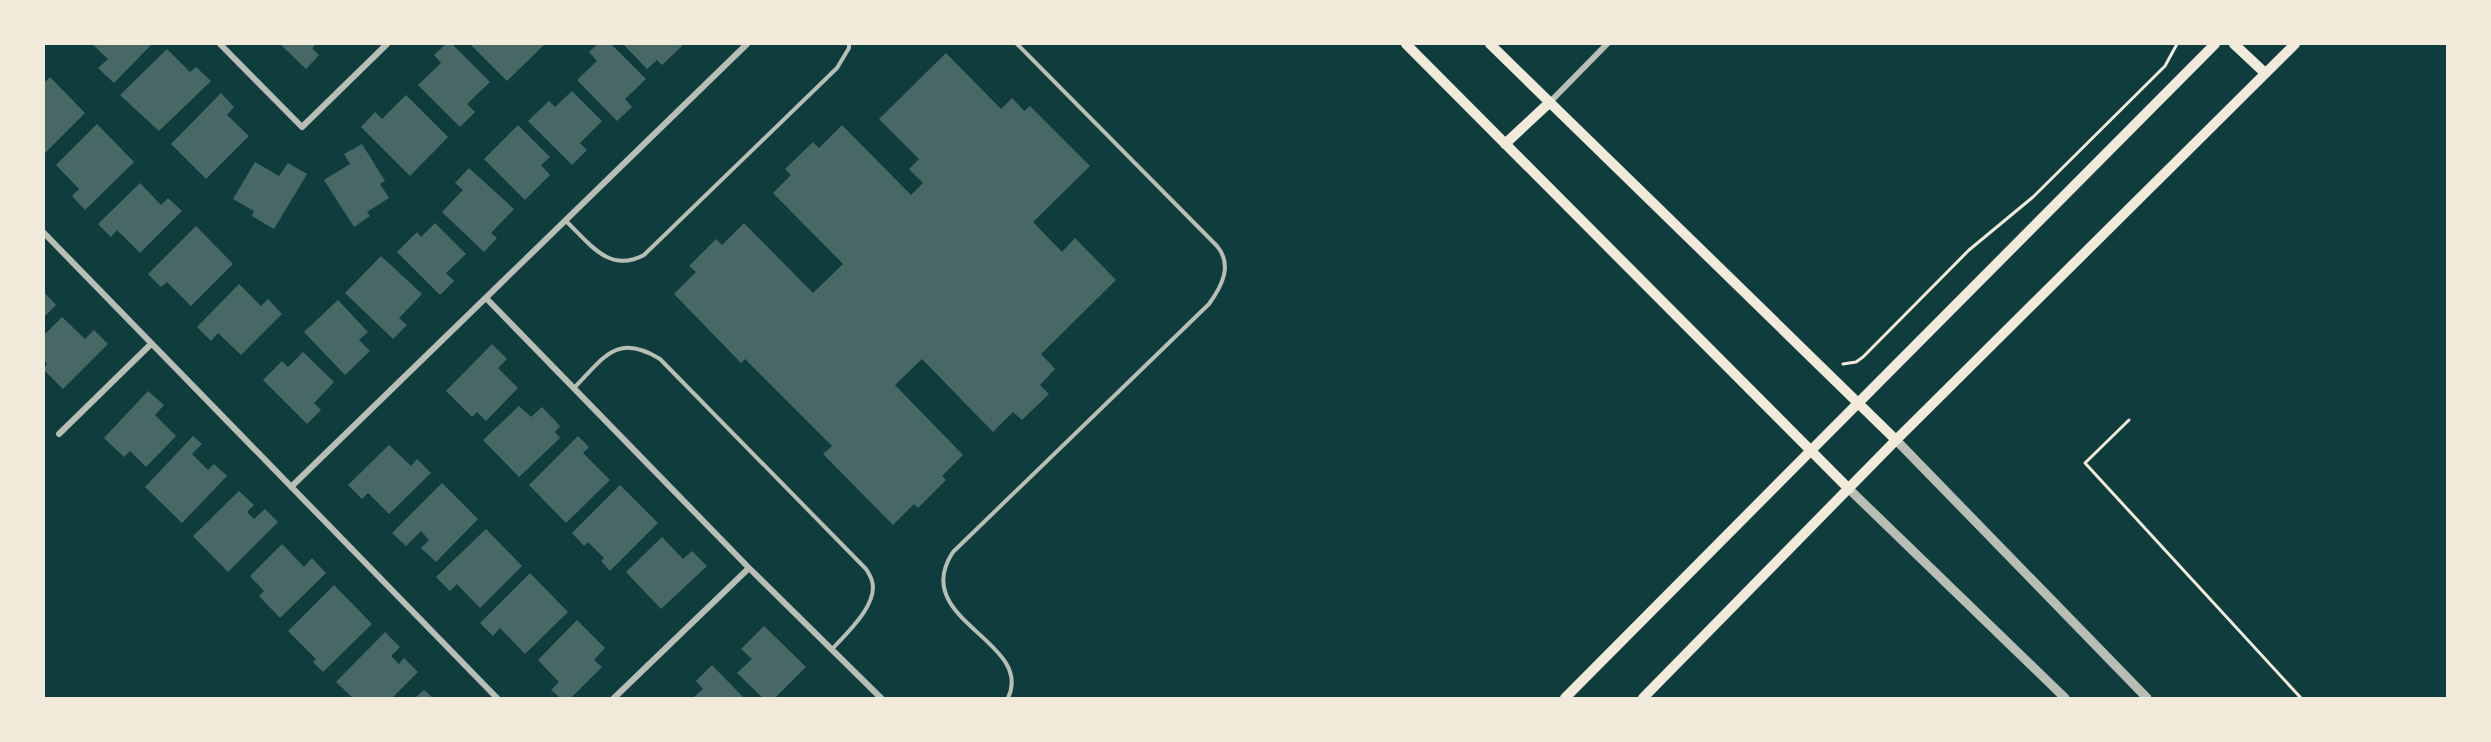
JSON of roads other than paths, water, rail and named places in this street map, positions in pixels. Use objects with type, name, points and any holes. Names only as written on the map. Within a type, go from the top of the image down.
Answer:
[{"type":"main road","points":[[1406,44],[1849,489]]},
{"type":"main road","points":[[1490,44],[1896,440]]},
{"type":"main road","points":[[1565,699],[2215,44]]},
{"type":"main road","points":[[2234,44],[2265,73]]},
{"type":"main road","points":[[1643,699],[1896,440],[2295,44]]},
{"type":"main road","points":[[1505,144],[1550,102]]},
{"type":"street","points":[[220,44],[302,127],[387,44]]},
{"type":"street","points":[[291,487],[747,44]]},
{"type":"street","points":[[1550,102],[1607,44]]},
{"type":"street","points":[[44,233],[497,699]]},
{"type":"street","points":[[486,298],[749,568],[881,699]]},
{"type":"street","points":[[59,434],[152,344]]},
{"type":"street","points":[[1896,440],[2147,699]]},
{"type":"street","points":[[1849,489],[2065,699]]},
{"type":"street","points":[[615,699],[749,568]]},
{"type":"lane","points":[[565,220],[603,256],[617,261],[633,261],[644,255],[837,68],[849,44]]},
{"type":"lane","points":[[1008,699],[1012,691],[1010,669],[947,598],[942,583],[944,566],[953,552],[1209,304],[1225,275],[1222,253],[1217,246],[1017,44]]},
{"type":"lane","points":[[574,388],[606,355],[622,348],[636,346],[660,359],[866,569],[873,582],[872,595],[865,612],[832,649]]}]
